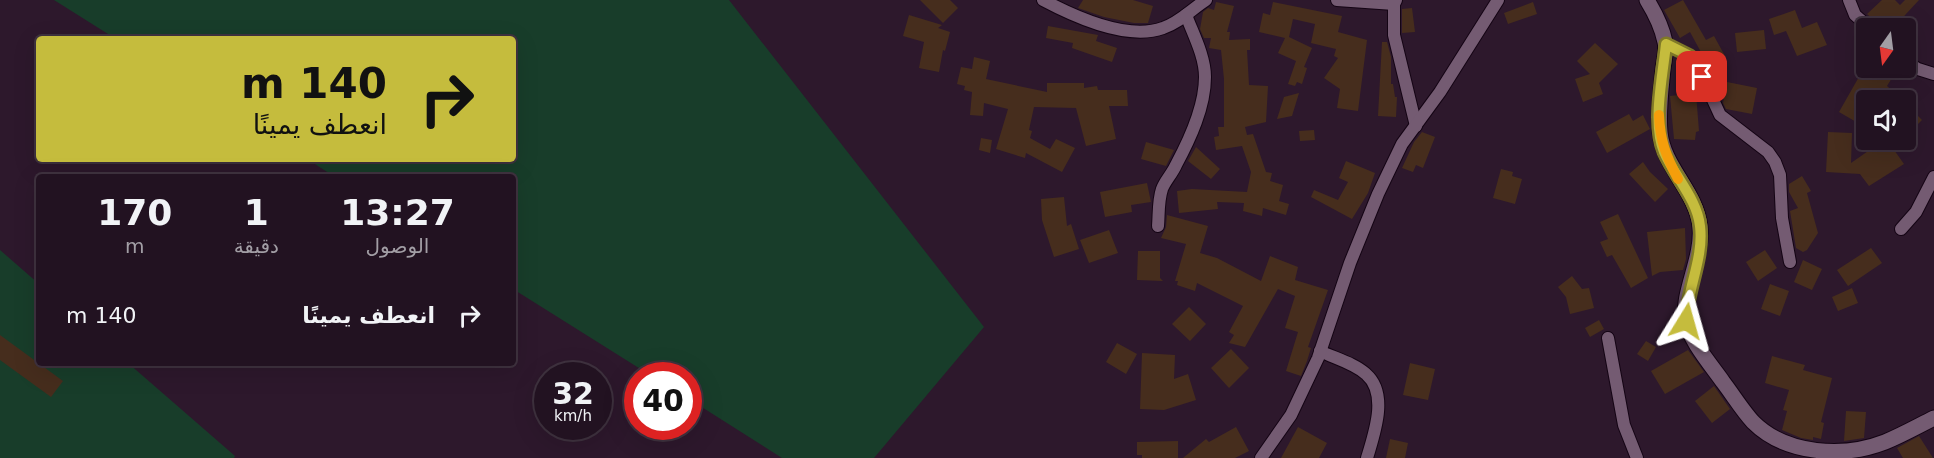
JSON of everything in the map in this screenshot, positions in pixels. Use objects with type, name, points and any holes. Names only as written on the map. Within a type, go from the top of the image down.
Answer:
[{"type":"street","points":[[1043,0],[1086,21],[1144,32],[1164,28],[1206,0]]},
{"type":"street","points":[[1337,0],[1395,2],[1394,35],[1416,126]]},
{"type":"street","points":[[1261,458],[1291,415],[1320,351],[1350,263],[1378,194],[1402,144],[1447,82],[1498,0]]},
{"type":"street","points":[[1647,0],[1659,22],[1666,44],[1659,116],[1660,135],[1664,151],[1694,205],[1700,226],[1699,255],[1686,304],[1686,321],[1700,349],[1754,422],[1778,440],[1794,446],[1836,452],[1864,448],[1885,442],[1934,418]]},
{"type":"street","points":[[1849,0],[1858,18]]},
{"type":"street","points":[[1158,226],[1160,196],[1163,187],[1179,161],[1199,113],[1203,97],[1205,77],[1203,62],[1186,15]]},
{"type":"street","points":[[1666,44],[1690,56],[1720,115],[1768,152],[1775,162],[1780,175],[1782,218],[1790,262]]},
{"type":"street","points":[[1916,66],[1934,74]]},
{"type":"street","points":[[1901,229],[1916,212],[1934,177]]},
{"type":"street","points":[[1608,338],[1623,425],[1636,458]]},
{"type":"street","points":[[1320,351],[1366,374],[1374,383],[1378,397],[1378,418],[1367,458]]},
{"type":"green space","points":[[54,0],[729,0],[984,327],[874,458],[782,458],[702,407],[702,362],[629,362],[516,291],[516,174],[330,174],[312,162],[516,162],[516,36],[111,36]]},
{"type":"green space","points":[[0,250],[36,281],[36,366],[131,366],[235,456],[234,458],[0,458]]},
{"type":"building","points":[[920,0],[950,0],[958,8],[943,23]]},
{"type":"building","points":[[1083,0],[1133,0],[1153,6],[1148,23],[1134,23],[1104,17],[1078,8]]},
{"type":"building","points":[[1683,0],[1706,40],[1714,36],[1725,56],[1708,65],[1690,32],[1680,38],[1664,10]]},
{"type":"building","points":[[1882,0],[1895,0],[1900,5],[1905,0],[1919,0],[1902,18],[1872,18],[1867,14]]},
{"type":"building","points":[[1216,2],[1234,6],[1227,32],[1230,32],[1229,40],[1250,39],[1250,50],[1247,50],[1249,85],[1268,86],[1266,122],[1245,127],[1247,135],[1253,134],[1266,172],[1272,173],[1270,181],[1283,185],[1279,201],[1289,204],[1286,215],[1263,208],[1262,216],[1243,211],[1244,203],[1217,202],[1218,209],[1179,213],[1177,191],[1192,189],[1247,192],[1251,172],[1242,146],[1216,150],[1214,137],[1219,136],[1218,127],[1224,127],[1224,79],[1221,50],[1209,48],[1211,38],[1204,38],[1200,29],[1203,12],[1208,8],[1214,10]]},
{"type":"building","points":[[1273,2],[1342,16],[1338,32],[1367,40],[1358,111],[1337,108],[1340,89],[1324,78],[1338,58],[1334,56],[1336,49],[1311,43],[1315,24],[1293,19],[1289,37],[1312,48],[1304,67],[1307,68],[1302,84],[1297,82],[1295,86],[1288,84],[1296,61],[1278,53],[1285,38],[1259,32],[1263,13],[1270,15]]},
{"type":"building","points":[[1533,2],[1537,14],[1508,24],[1504,13]]},
{"type":"building","points":[[1412,8],[1415,32],[1402,33],[1402,9]]},
{"type":"building","points":[[1795,10],[1802,28],[1817,22],[1827,45],[1797,56],[1786,31],[1774,35],[1769,19]]},
{"type":"building","points":[[909,15],[942,25],[938,28],[950,32],[945,51],[943,50],[939,72],[919,68],[924,42],[903,36]]},
{"type":"building","points":[[1048,26],[1098,35],[1096,41],[1117,48],[1112,62],[1072,48],[1073,43],[1046,38]]},
{"type":"building","points":[[1764,30],[1766,49],[1737,52],[1735,33]]},
{"type":"building","points":[[1382,42],[1387,42],[1391,57],[1391,84],[1393,84],[1395,97],[1397,97],[1396,117],[1378,116]]},
{"type":"building","points":[[1595,43],[1618,64],[1599,83],[1603,94],[1583,102],[1575,79],[1590,74],[1577,61]]},
{"type":"building","points":[[974,57],[990,61],[986,79],[1047,92],[1047,83],[1084,83],[1084,88],[1097,86],[1098,90],[1127,90],[1128,106],[1109,106],[1116,139],[1086,146],[1076,108],[1034,107],[1029,130],[1032,131],[1030,138],[1050,149],[1056,139],[1075,148],[1062,172],[1026,153],[1025,158],[996,149],[1008,109],[984,103],[983,116],[970,115],[972,92],[964,90],[965,86],[957,84],[961,67],[972,69]]},
{"type":"building","points":[[1858,78],[1892,78],[1887,86],[1891,90],[1856,90],[1856,122],[1839,112]]},
{"type":"building","points":[[1727,82],[1757,88],[1752,114],[1726,109],[1723,103]]},
{"type":"building","points":[[1299,93],[1292,116],[1277,119],[1284,97]]},
{"type":"building","points":[[1696,93],[1699,131],[1696,132],[1695,140],[1674,139],[1670,96]]},
{"type":"building","points":[[1629,114],[1633,121],[1643,115],[1650,129],[1607,153],[1596,132]]},
{"type":"building","points":[[1916,114],[1922,120],[1916,126]]},
{"type":"building","points":[[1314,130],[1315,140],[1300,141],[1299,131]]},
{"type":"building","points":[[1422,132],[1435,137],[1423,168],[1416,165],[1413,172],[1402,168],[1414,142]]},
{"type":"building","points":[[1828,132],[1852,133],[1851,163],[1870,150],[1894,150],[1904,164],[1869,186],[1860,174],[1826,172]]},
{"type":"building","points":[[981,138],[992,140],[990,153],[979,150]]},
{"type":"building","points":[[1146,142],[1174,150],[1166,166],[1141,159]]},
{"type":"building","points":[[1196,147],[1220,169],[1211,179],[1188,161]]},
{"type":"building","points":[[1346,161],[1375,173],[1368,193],[1352,219],[1311,197],[1314,190],[1338,200],[1348,182],[1339,178]]},
{"type":"building","points":[[1643,162],[1668,189],[1655,202],[1629,174]]},
{"type":"building","points":[[1501,169],[1513,172],[1512,176],[1522,179],[1515,204],[1493,198]]},
{"type":"building","points":[[1802,176],[1811,191],[1807,193],[1818,233],[1807,250],[1803,252],[1796,248],[1790,211],[1798,208],[1789,192],[1789,184]]},
{"type":"building","points":[[1147,183],[1151,202],[1131,205],[1132,212],[1105,217],[1100,192]]},
{"type":"building","points":[[1064,197],[1067,226],[1071,224],[1079,249],[1054,257],[1042,220],[1041,199]]},
{"type":"building","points":[[1618,214],[1648,278],[1631,288],[1612,255],[1607,257],[1600,242],[1608,239],[1600,222]]},
{"type":"building","points":[[1167,215],[1208,226],[1200,253],[1217,258],[1261,281],[1270,256],[1298,267],[1295,280],[1328,290],[1308,347],[1311,348],[1301,376],[1286,371],[1298,332],[1285,328],[1295,296],[1278,289],[1245,347],[1229,343],[1234,335],[1229,332],[1243,306],[1197,283],[1195,291],[1177,285],[1178,281],[1175,281],[1186,244],[1161,238],[1166,227]]},
{"type":"building","points":[[1685,228],[1686,259],[1683,270],[1660,272],[1652,276],[1647,232]]},
{"type":"building","points":[[1109,230],[1118,253],[1089,263],[1080,240]]},
{"type":"building","points":[[1871,248],[1882,263],[1848,286],[1837,270]]},
{"type":"building","points":[[1765,250],[1777,268],[1758,281],[1746,262]]},
{"type":"building","points":[[1138,251],[1160,251],[1160,278],[1163,281],[1137,280]]},
{"type":"building","points":[[1803,260],[1822,269],[1812,290],[1794,282]]},
{"type":"building","points":[[1572,276],[1582,289],[1589,288],[1594,308],[1570,314],[1566,297],[1558,287]]},
{"type":"building","points":[[1770,284],[1789,291],[1780,316],[1761,309]]},
{"type":"building","points":[[1852,288],[1858,303],[1838,311],[1832,297]]},
{"type":"building","points":[[1189,307],[1206,324],[1190,341],[1172,324]]},
{"type":"building","points":[[1599,320],[1604,329],[1590,337],[1585,328]]},
{"type":"building","points":[[0,335],[36,361],[36,366],[42,366],[63,381],[51,397],[0,360]]},
{"type":"building","points":[[1646,341],[1656,347],[1648,361],[1637,354]]},
{"type":"building","points":[[1117,343],[1137,354],[1126,374],[1106,362]]},
{"type":"building","points":[[1231,349],[1249,368],[1229,388],[1211,368]]},
{"type":"building","points":[[1688,350],[1704,372],[1665,394],[1651,371]]},
{"type":"building","points":[[1142,353],[1175,355],[1174,379],[1188,374],[1196,400],[1164,410],[1140,409]]},
{"type":"building","points":[[1772,356],[1805,365],[1803,370],[1832,378],[1821,422],[1824,423],[1821,439],[1801,438],[1782,430],[1787,411],[1783,410],[1789,390],[1765,383]]},
{"type":"building","points":[[1410,363],[1435,369],[1428,400],[1403,395]]},
{"type":"building","points":[[1714,386],[1730,409],[1712,423],[1695,401]]},
{"type":"building","points":[[1846,411],[1866,412],[1864,438],[1844,441]]},
{"type":"building","points":[[1236,427],[1249,451],[1235,458],[1183,458],[1206,439],[1209,442]]},
{"type":"building","points":[[1298,427],[1327,443],[1319,458],[1281,458]]},
{"type":"building","points":[[1919,436],[1933,458],[1903,458],[1897,448]]},
{"type":"building","points":[[1390,439],[1408,443],[1405,458],[1386,458]]},
{"type":"building","points":[[1178,441],[1178,458],[1142,458],[1142,455],[1137,455],[1137,442]]},
{"type":"slow traffic","points":[[1659,115],[1664,151],[1678,179]]},
{"type":"route","points":[[1686,321],[1686,304],[1699,255],[1700,226],[1694,205],[1664,151],[1660,135],[1659,116],[1666,44],[1690,56],[1702,77]]}]
